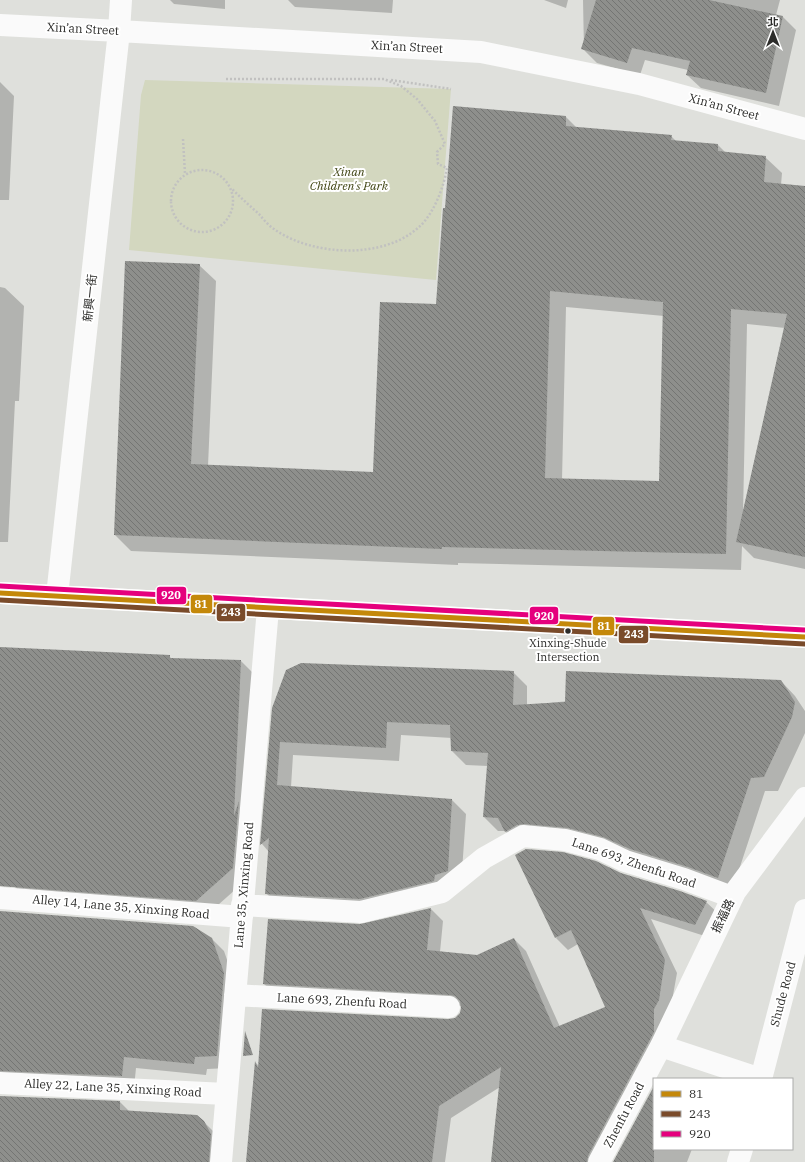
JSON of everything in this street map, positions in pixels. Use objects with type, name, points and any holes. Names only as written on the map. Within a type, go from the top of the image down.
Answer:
[{"type":"street","name":"新興一街","points":[[57,596],[119,31],[121,0]]},
{"type":"street","name":"Xin’an Street","points":[[0,26],[119,31],[481,52],[639,84],[805,129]]},
{"type":"street","points":[[0,593],[805,637]]},
{"type":"street","name":"Lane 35, Xinxing Road","points":[[221,1162],[268,608]]},
{"type":"street","name":"振福路","points":[[661,1046],[732,897],[805,798]]},
{"type":"street","name":"Lane 693, Zhenfu Road","points":[[242,911],[361,912],[442,892],[484,858],[523,836],[565,840],[600,849],[625,861],[684,879],[732,897]]},
{"type":"street","name":"Alley 14, Lane 35, Xinxing Road","points":[[0,898],[242,911]]},
{"type":"street","name":"Shude Road","points":[[761,1078],[805,910]]},
{"type":"street","name":"Lane 693, Zhenfu Road","points":[[235,995],[449,1007]]},
{"type":"street","points":[[661,1046],[758,1078]]},
{"type":"street","name":"Zhenfu Road","points":[[599,1162],[661,1046]]},
{"type":"street","name":"Alley 22, Lane 35, Xinxing Road","points":[[0,1083],[226,1094]]},
{"type":"street","points":[[738,1162],[742,1150]]},
{"type":"path","points":[[226,79],[384,79],[451,89]]},
{"type":"path","points":[[232,189],[234,198],[230,216],[224,223],[208,232],[189,230],[175,217],[171,208],[173,189],[178,180],[185,174],[194,170],[203,169],[212,171],[224,178],[232,189],[273,229],[296,241],[321,248],[346,250],[376,249],[398,241],[420,227],[432,210],[444,184],[447,168],[438,164],[437,152],[445,144],[435,121],[417,99],[401,86],[384,79]]},
{"type":"path","points":[[183,139],[185,174]]},
{"type":"green space","name":"Xinan Children's Park","points":[[145,80],[451,89],[436,280],[129,250],[141,95]]},
{"type":"building","points":[[596,0],[709,0],[783,16],[766,93],[686,75],[690,61],[632,48],[627,63],[581,49]]},
{"type":"building","points":[[453,106],[566,116],[566,126],[672,135],[671,140],[718,144],[718,151],[766,156],[764,182],[805,186],[805,557],[736,542],[787,314],[731,309],[726,554],[442,547],[442,549],[114,535],[125,261],[200,264],[191,464],[373,472],[380,302],[436,304],[443,208],[445,208]],"holes":[[[550,291],[663,302],[659,481],[545,478]]]},
{"type":"building","points":[[0,647],[170,655],[170,658],[241,660],[234,816],[239,801],[233,868],[196,901],[0,886]]},
{"type":"building","points":[[301,663],[514,671],[513,705],[565,702],[566,671],[781,680],[795,702],[792,717],[764,777],[751,778],[718,878],[630,849],[603,837],[568,828],[524,824],[517,825],[505,832],[498,818],[483,817],[488,753],[451,751],[450,725],[387,722],[386,748],[280,742],[277,785],[452,799],[448,871],[435,875],[434,881],[360,899],[265,894],[269,838],[260,845],[272,708],[286,670]]},
{"type":"building","points":[[526,849],[563,852],[596,861],[621,873],[707,901],[695,925],[640,908],[665,960],[659,1000],[654,1009],[654,1032],[588,1156],[587,1162],[491,1162],[501,1067],[439,1106],[432,1162],[246,1162],[255,1061],[258,1068],[262,1009],[448,1019],[455,1018],[460,1013],[461,1008],[460,1001],[455,996],[450,995],[263,984],[268,919],[360,924],[431,908],[427,950],[477,955],[514,938],[554,1028],[605,1007],[571,930],[555,938],[515,855]]},
{"type":"building","points":[[0,911],[193,926],[212,938],[224,973],[217,1056],[195,1057],[194,1064],[124,1057],[122,1076],[0,1071]]},
{"type":"building","points":[[245,1031],[253,1055],[243,1056]]},
{"type":"building","points":[[653,1088],[654,1162],[613,1162]]},
{"type":"building","points":[[0,1096],[120,1101],[120,1110],[197,1115],[204,1121],[211,1134],[209,1162],[0,1162]]},
{"type":"transit line","name":"920","points":[[0,586],[805,630]]},
{"type":"transit line","name":"81","points":[[0,593],[805,637]]},
{"type":"transit line","name":"243","points":[[0,600],[805,644]]},
{"type":"place","name":"Xinxing-Shude Intersection","points":[[568,631]]}]
